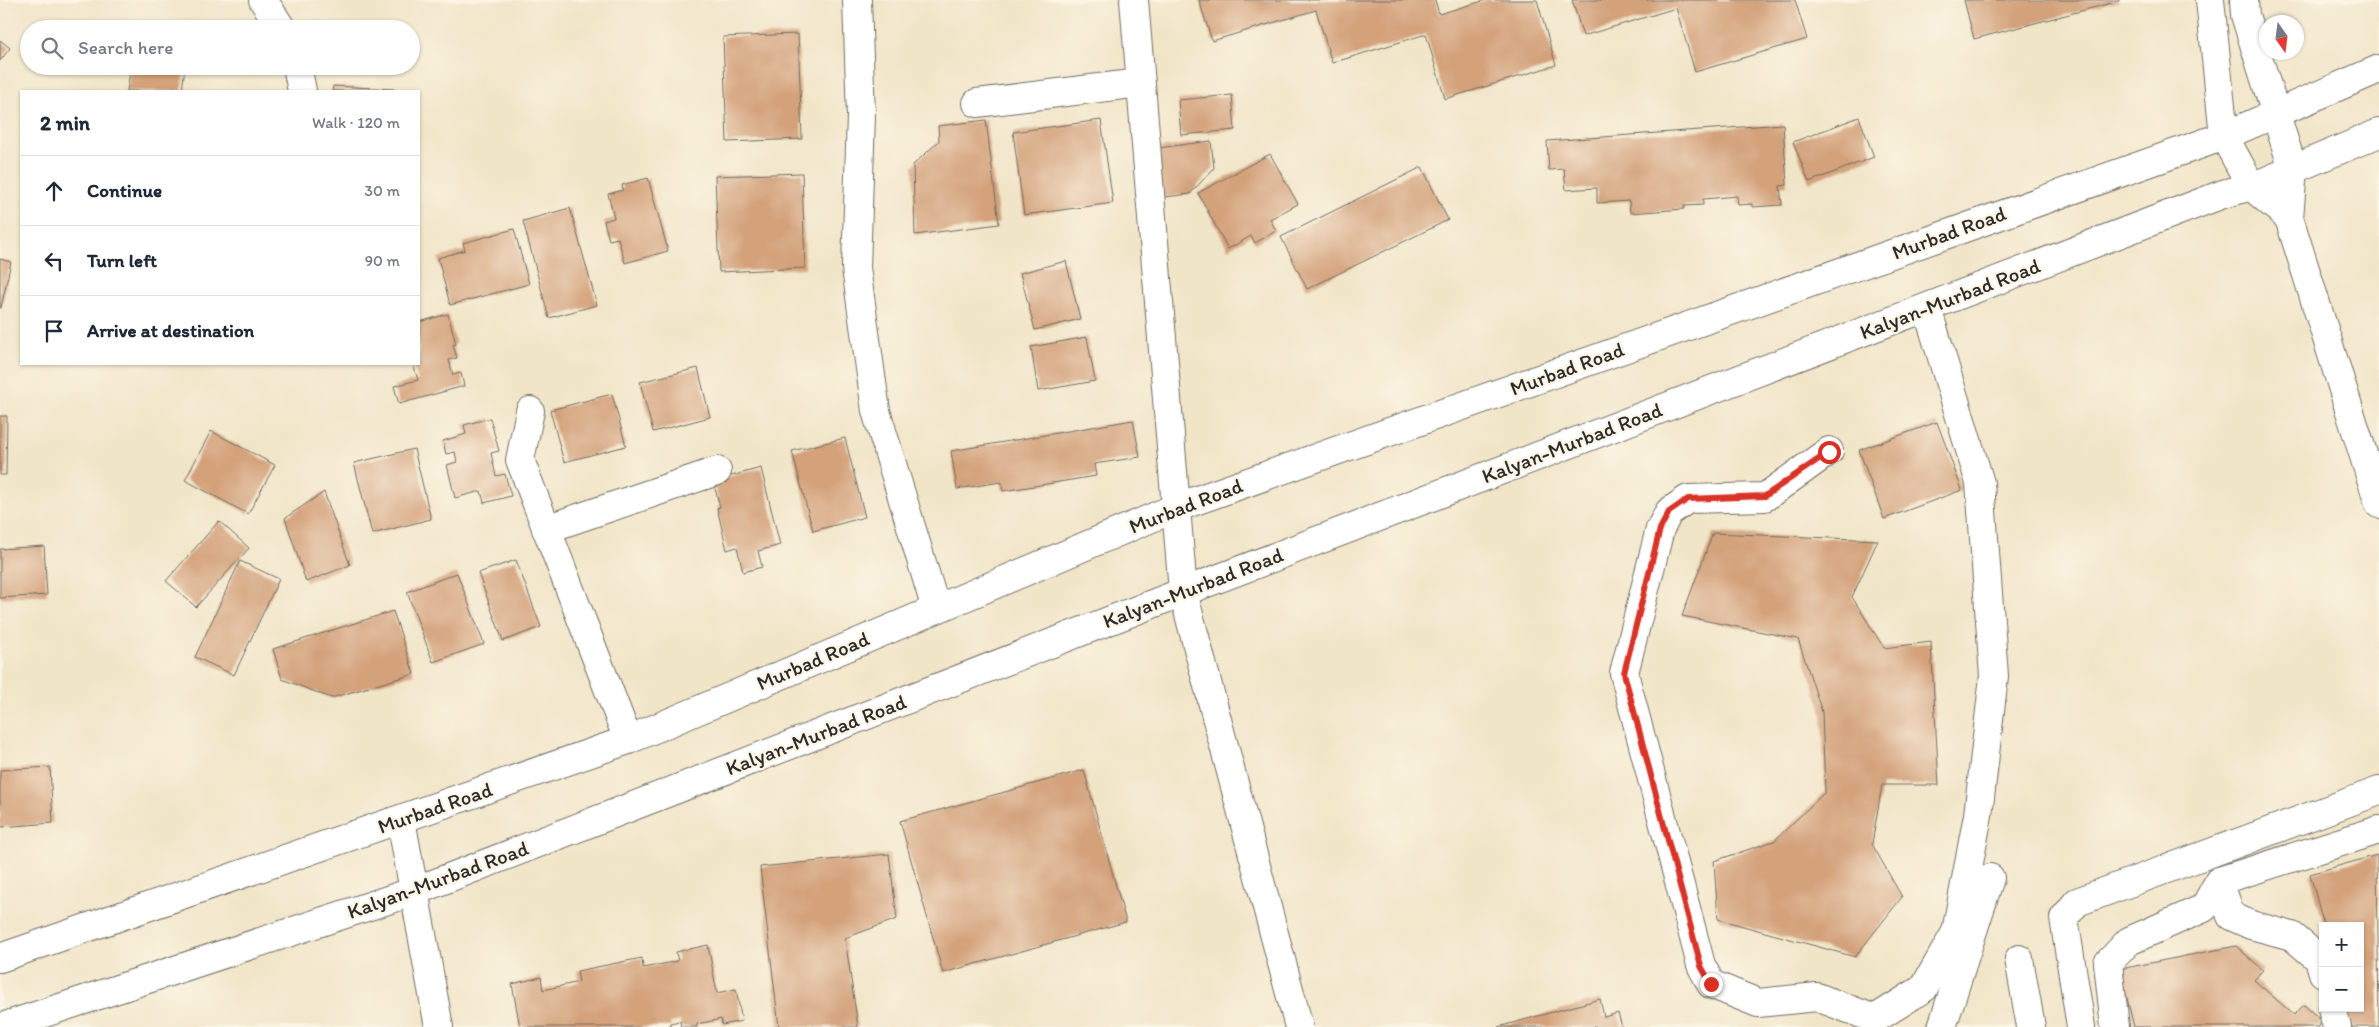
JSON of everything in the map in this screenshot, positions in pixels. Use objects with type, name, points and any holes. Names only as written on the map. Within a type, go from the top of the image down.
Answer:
[{"type":"main road","points":[[263,0],[276,20]]},
{"type":"main road","points":[[857,0],[861,116],[856,268],[876,411],[936,609]]},
{"type":"main road","points":[[1134,0],[1182,592],[1299,1027]]},
{"type":"main road","points":[[2210,0],[2224,136],[2251,186],[2289,218]]},
{"type":"main road","points":[[2244,0],[2245,15],[2274,114],[2293,169],[2289,218],[2379,504]]},
{"type":"main road","name":"Murbad Road","points":[[0,958],[628,740],[1175,508],[2224,136],[2379,69]]},
{"type":"main road","points":[[299,75],[302,90]]},
{"type":"main road","points":[[978,103],[1140,83]]},
{"type":"main road","name":"Kalyan-Murbad Road","points":[[2,1027],[414,891],[1182,592],[2223,194],[2251,186],[2379,133]]},
{"type":"main road","points":[[1829,452],[1765,496],[1688,499],[1669,512],[1660,529],[1624,673],[1701,966],[1711,984],[1758,1003],[1817,997],[1875,1019],[1924,988],[1956,932],[1978,816],[1994,676],[1980,483],[1926,308]]},
{"type":"main road","points":[[530,411],[520,460],[628,740]]},
{"type":"main road","points":[[546,528],[717,471]]},
{"type":"main road","points":[[2081,1027],[2064,918],[2077,902],[2379,791]]},
{"type":"main road","points":[[401,820],[439,1027]]},
{"type":"main road","points":[[2115,1027],[2108,963],[2129,941],[2204,908],[2218,881],[2379,830]]},
{"type":"main road","points":[[1942,1027],[1990,878]]},
{"type":"main road","points":[[2218,881],[2231,916],[2251,926],[2292,936],[2319,959],[2321,967]]},
{"type":"main road","points":[[2019,959],[2031,1027]]},
{"type":"main road","points":[[2333,1012],[2337,1027]]},
{"type":"building","points":[[1199,0],[1435,0],[1439,14],[1486,0],[1537,0],[1556,65],[1445,99],[1426,34],[1332,63],[1316,10],[1212,41]]},
{"type":"building","points":[[1572,0],[1795,0],[1807,39],[1695,72],[1676,8],[1583,36]]},
{"type":"building","points":[[1964,0],[2119,0],[2119,1],[1974,39]]},
{"type":"building","points":[[798,34],[802,139],[727,142],[723,37]]},
{"type":"building","points":[[0,40],[10,48],[0,61]]},
{"type":"building","points":[[130,75],[184,75],[182,90],[127,90]]},
{"type":"building","points":[[333,86],[394,89],[394,90],[332,90]]},
{"type":"building","points":[[1232,95],[1235,130],[1181,135],[1178,100]]},
{"type":"building","points":[[1859,117],[1874,157],[1809,182],[1793,142]]},
{"type":"building","points":[[986,120],[999,224],[915,235],[913,165],[939,141],[938,126]]},
{"type":"building","points":[[1101,120],[1113,203],[1024,215],[1013,132]]},
{"type":"building","points":[[1783,124],[1787,185],[1780,186],[1782,205],[1752,207],[1752,204],[1738,205],[1737,196],[1703,199],[1703,205],[1684,206],[1684,209],[1630,213],[1629,201],[1597,203],[1597,188],[1566,190],[1564,169],[1549,170],[1547,141]]},
{"type":"building","points":[[1211,141],[1214,168],[1190,194],[1156,198],[1150,149]]},
{"type":"building","points":[[1270,154],[1298,204],[1270,219],[1276,231],[1255,243],[1251,236],[1228,249],[1198,193]]},
{"type":"building","points":[[1422,167],[1448,220],[1307,289],[1281,237]]},
{"type":"building","points":[[802,173],[805,268],[719,272],[715,176]]},
{"type":"building","points":[[648,178],[668,251],[625,263],[618,238],[609,240],[604,221],[614,218],[608,194],[623,190],[622,185]]},
{"type":"building","points":[[570,208],[597,305],[549,318],[523,221]]},
{"type":"building","points":[[514,229],[529,284],[450,305],[438,258],[465,250],[463,243]]},
{"type":"building","points":[[0,259],[11,262],[1,308],[0,308]]},
{"type":"building","points":[[1066,261],[1080,319],[1035,330],[1020,273]]},
{"type":"building","points":[[448,314],[456,344],[453,345],[457,358],[449,360],[453,375],[461,373],[464,386],[399,404],[394,386],[418,380],[413,365],[420,365],[420,322]]},
{"type":"building","points":[[1087,337],[1095,381],[1038,391],[1031,347]]},
{"type":"building","points":[[698,368],[710,417],[653,432],[640,382]]},
{"type":"building","points":[[612,394],[626,446],[564,462],[550,410]]},
{"type":"building","points":[[0,416],[7,416],[6,475],[0,475]]},
{"type":"building","points":[[490,418],[499,451],[491,453],[496,476],[505,474],[511,496],[484,503],[481,491],[455,498],[447,465],[457,462],[455,452],[446,454],[443,441],[466,434],[464,425]]},
{"type":"building","points":[[1133,420],[1140,457],[1094,464],[1096,476],[1003,491],[1001,482],[957,489],[951,451]]},
{"type":"building","points":[[1937,422],[1962,490],[1884,519],[1859,450]]},
{"type":"building","points":[[211,431],[275,465],[248,514],[185,480]]},
{"type":"building","points":[[845,438],[865,517],[813,531],[792,451]]},
{"type":"building","points":[[414,449],[431,519],[372,534],[354,463]]},
{"type":"building","points":[[761,468],[780,545],[758,551],[762,567],[743,572],[737,547],[727,550],[717,508],[720,507],[713,481]]},
{"type":"building","points":[[324,492],[350,565],[306,582],[285,518]]},
{"type":"building","points":[[219,521],[249,548],[196,607],[166,581]]},
{"type":"building","points":[[1713,533],[1878,540],[1852,597],[1884,648],[1931,642],[1939,785],[1882,785],[1872,844],[1902,897],[1855,957],[1718,919],[1714,861],[1774,841],[1825,792],[1822,712],[1798,639],[1682,616]]},
{"type":"building","points":[[44,546],[47,595],[0,598],[0,549]]},
{"type":"building","points":[[516,560],[541,627],[503,641],[478,573]]},
{"type":"building","points":[[240,561],[279,579],[234,675],[195,657]]},
{"type":"building","points":[[457,573],[484,644],[433,662],[407,592]]},
{"type":"building","points":[[393,611],[414,674],[331,698],[282,679],[273,649]]},
{"type":"building","points":[[50,767],[53,823],[0,827],[0,770]]},
{"type":"building","points":[[1084,770],[1126,922],[943,973],[900,821]]},
{"type":"building","points":[[889,854],[897,919],[845,938],[858,1027],[779,1027],[760,867]]},
{"type":"building","points":[[2377,855],[2379,1027],[2352,1027],[2347,1012],[2364,1012],[2364,922],[2323,922],[2310,874]]},
{"type":"building","points":[[708,945],[717,993],[736,989],[742,1021],[722,1025],[721,1019],[697,1024],[697,1027],[681,1027],[680,1021],[670,1023],[671,1027],[520,1027],[512,984],[541,977],[543,990],[579,982],[577,971],[642,958],[643,968],[678,961],[676,952]]},
{"type":"building","points":[[2236,946],[2263,970],[2254,980],[2294,1015],[2304,1005],[2321,1020],[2319,1027],[2134,1027],[2120,969]]},
{"type":"building","points":[[1600,999],[1604,1017],[1618,1013],[1622,1027],[1498,1027]]},
{"type":"route","points":[[1711,984],[1701,966],[1624,673],[1660,529],[1669,512],[1688,499],[1765,496],[1829,452]]}]
